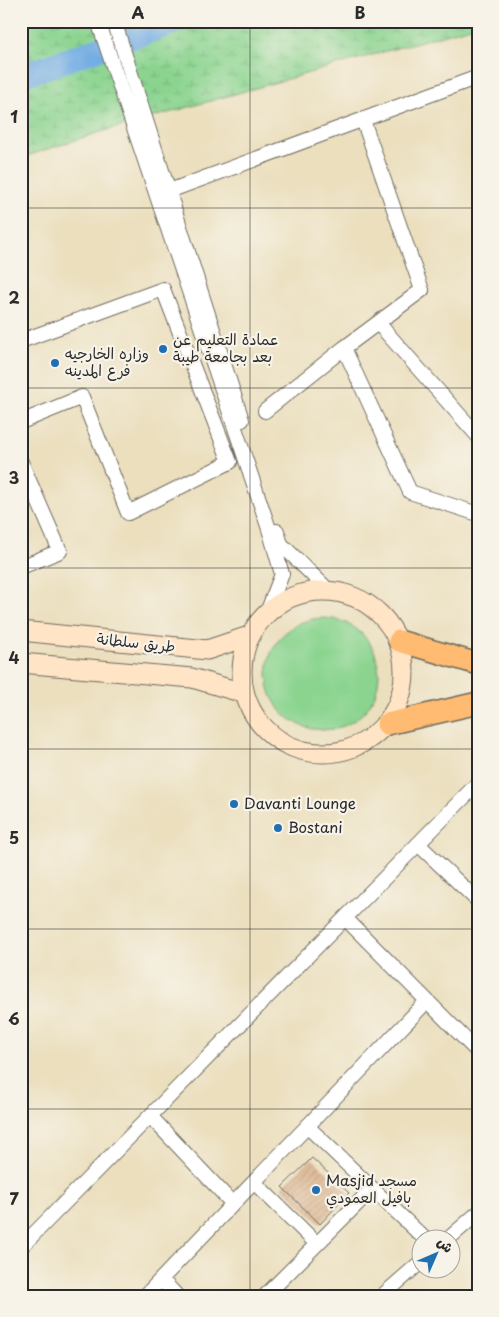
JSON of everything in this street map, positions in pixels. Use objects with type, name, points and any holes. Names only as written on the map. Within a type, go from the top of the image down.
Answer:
[{"type":"main road","points":[[328,590],[350,595],[371,606],[387,621],[399,641],[405,671],[401,699],[387,724],[365,743],[339,753],[314,754],[291,748],[259,724],[243,693],[241,662],[249,636],[268,610],[296,594],[328,590]]},
{"type":"main road","name":"طريق سلطانة","points":[[21,631],[207,650],[249,636]]},
{"type":"main road","points":[[399,641],[478,664]]},
{"type":"main road","name":"طريق سلطانة","points":[[21,663],[192,678],[243,693]]},
{"type":"main road","points":[[387,724],[473,702],[478,703]]},
{"type":"street","points":[[98,21],[148,147],[169,191],[281,544],[328,590]]},
{"type":"street","points":[[114,21],[148,147],[282,574],[268,610]]},
{"type":"street","points":[[169,191],[478,77]]},
{"type":"street","points":[[265,411],[344,348],[422,290],[363,120]]},
{"type":"street","points":[[21,341],[163,289],[230,462],[128,513],[82,397],[21,422]]},
{"type":"street","points":[[378,323],[478,436]]},
{"type":"street","points":[[344,348],[410,492],[478,514]]},
{"type":"street","points":[[21,462],[60,551],[21,567]]},
{"type":"street","points":[[22,1245],[478,784]]},
{"type":"street","points":[[418,844],[478,901]]},
{"type":"street","points":[[345,918],[478,1052]]},
{"type":"street","points":[[145,1296],[427,1001]]},
{"type":"street","points":[[150,1116],[232,1204]]},
{"type":"street","points":[[307,1126],[415,1230]]},
{"type":"street","points":[[254,1182],[317,1244]]},
{"type":"street","points":[[265,1296],[372,1189]]},
{"type":"street","points":[[458,1230],[478,1213]]},
{"type":"street","points":[[382,1296],[412,1270]]},
{"type":"street","points":[[161,1279],[177,1296]]},
{"type":"green space","points":[[21,21],[478,21],[478,25],[94,134],[21,158]]},
{"type":"green space","points":[[323,618],[345,622],[363,634],[375,652],[379,674],[375,696],[363,714],[345,726],[323,730],[301,726],[283,714],[271,696],[267,674],[271,652],[283,634],[301,622]]},
{"type":"building","name":"Masjid مسجد بافيل العمودي","points":[[312,1158],[349,1193],[320,1224],[282,1187]]},
{"type":"waterway","points":[[21,76],[178,21]]},
{"type":"place","name":"عمادة التعليم عن بعد بجامعة طيبة","points":[[163,349]]},
{"type":"place","name":"وزاره الخارجيه فرع المدينه","points":[[55,363]]},
{"type":"place","name":"Davanti Lounge","points":[[234,804]]},
{"type":"place","name":"Bostani","points":[[278,828]]},
{"type":"place","name":"Masjid مسجد بافيل العمودي","points":[[316,1190]]}]
